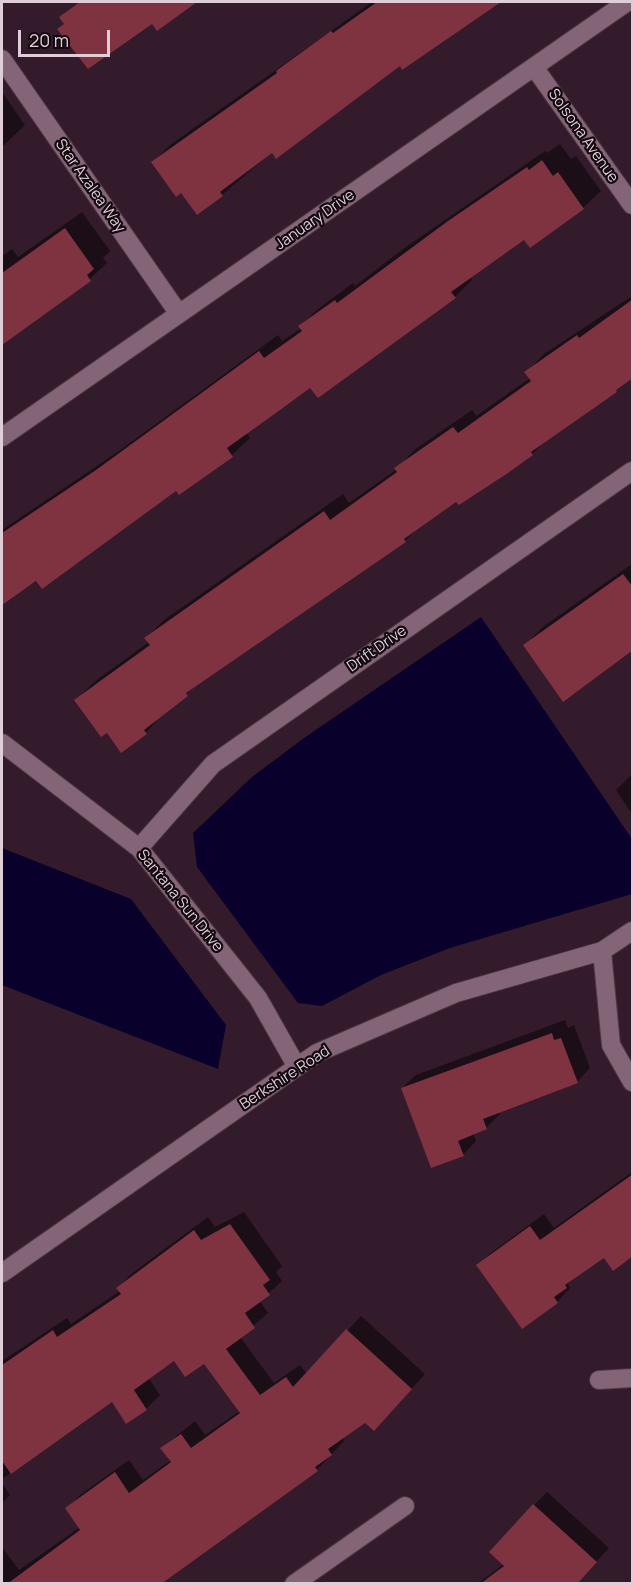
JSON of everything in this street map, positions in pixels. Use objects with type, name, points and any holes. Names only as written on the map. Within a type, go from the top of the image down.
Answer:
[{"type":"street","name":"January Drive","points":[[2,437],[627,2]]},
{"type":"street","name":"Star Azalea Way","points":[[2,59],[179,314]]},
{"type":"street","name":"Solsona Avenue","points":[[534,67],[633,205]]},
{"type":"street","name":"Drift Drive","points":[[139,848],[213,764],[633,471]]},
{"type":"street","name":"Santana Sun Drive","points":[[2,743],[139,848],[258,998],[297,1067]]},
{"type":"street","name":"Berkshire Road","points":[[2,1274],[317,1053],[456,993],[602,951],[633,931]]},
{"type":"street","points":[[602,951],[610,1045],[633,1082]]},
{"type":"street","points":[[599,1380],[633,1378]]},
{"type":"street","points":[[294,1584],[405,1506]]},
{"type":"shaded area","points":[[481,617],[632,839],[632,894],[450,948],[381,975],[322,1006],[298,1003],[197,867],[193,833],[252,777],[304,738]]},
{"type":"shaded area","points":[[2,848],[131,899],[226,1025],[218,1069],[2,985]]},
{"type":"building","points":[[80,2],[197,2],[157,31],[152,24],[88,69],[57,29],[64,24],[59,17]]},
{"type":"building","points":[[377,2],[501,2],[402,70],[400,66],[276,159],[272,153],[220,192],[223,196],[197,215],[181,193],[176,197],[151,162],[277,73],[276,71],[331,31],[333,33]]},
{"type":"building","points":[[542,160],[553,176],[558,172],[584,209],[530,248],[524,240],[451,292],[456,298],[318,398],[310,388],[227,448],[233,457],[179,495],[176,491],[42,589],[36,581],[2,605],[2,533],[96,470],[259,351],[264,358],[302,331],[298,326],[335,300],[337,303],[448,221],[527,167],[529,170]]},
{"type":"building","points":[[65,228],[94,269],[87,275],[91,281],[2,345],[2,273]]},
{"type":"building","points":[[633,299],[633,378],[616,390],[617,392],[531,452],[533,455],[508,473],[459,505],[456,502],[404,539],[406,542],[186,693],[188,696],[144,730],[147,734],[121,753],[107,733],[101,737],[74,700],[150,645],[144,638],[324,511],[330,520],[397,472],[394,468],[453,427],[458,433],[531,381],[524,372],[577,335],[579,338]]},
{"type":"building","points":[[623,574],[633,587],[633,650],[563,702],[523,645]]},
{"type":"building","points":[[552,1033],[554,1040],[561,1038],[578,1083],[483,1119],[487,1129],[458,1141],[464,1156],[431,1168],[401,1088]]},
{"type":"building","points":[[633,1174],[633,1256],[613,1271],[604,1258],[565,1285],[567,1288],[554,1297],[558,1303],[522,1329],[476,1265],[530,1226],[540,1240]]},
{"type":"building","points":[[230,1224],[270,1280],[263,1285],[270,1295],[245,1313],[255,1328],[226,1349],[260,1395],[286,1377],[293,1387],[346,1329],[412,1389],[374,1431],[365,1423],[328,1449],[332,1455],[315,1467],[318,1471],[161,1584],[7,1584],[80,1530],[65,1508],[115,1472],[129,1493],[171,1462],[160,1448],[181,1434],[191,1448],[240,1413],[204,1364],[185,1377],[174,1361],[134,1390],[147,1410],[126,1424],[112,1402],[11,1474],[2,1461],[2,1365],[53,1330],[57,1337],[121,1294],[116,1288],[194,1230],[201,1240]]},
{"type":"building","points":[[533,1504],[597,1562],[577,1584],[480,1584],[504,1566],[489,1552]]}]
